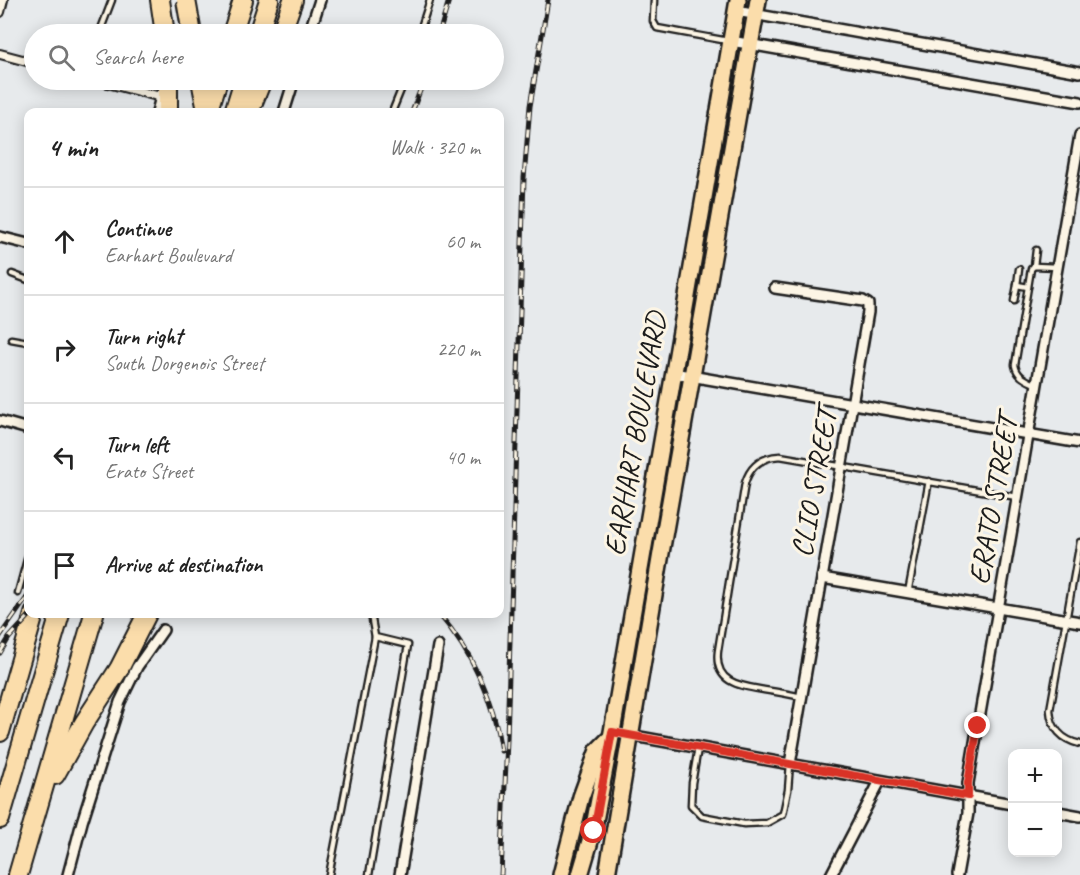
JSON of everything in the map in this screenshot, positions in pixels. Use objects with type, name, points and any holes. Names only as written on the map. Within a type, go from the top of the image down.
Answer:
[{"type":"highway","points":[[186,0],[190,24]]},
{"type":"highway","points":[[232,24],[236,0]]},
{"type":"highway","points":[[235,24],[243,0]]},
{"type":"highway","points":[[261,24],[269,0]]},
{"type":"highway","points":[[285,24],[293,0]]},
{"type":"highway","points":[[160,5],[163,24]]},
{"type":"highway","points":[[203,90],[207,108]]},
{"type":"highway","points":[[209,108],[215,90]]},
{"type":"highway","points":[[235,108],[241,90]]},
{"type":"highway","points":[[251,108],[258,90]]},
{"type":"highway","points":[[0,732],[33,618]]},
{"type":"highway","points":[[0,819],[59,618]]},
{"type":"highway","points":[[18,875],[93,618]]},
{"type":"highway","points":[[40,803],[84,723],[119,669],[145,618]]},
{"type":"main road","name":"EARHART BOULEVARD","points":[[580,875],[594,831],[737,5]]},
{"type":"main road","name":"EARHART BOULEVARD","points":[[607,875],[757,7]]},
{"type":"main road","points":[[703,201],[722,204]]},
{"type":"main road","points":[[643,549],[661,553]]},
{"type":"main road","points":[[561,875],[581,797],[598,750],[611,735]]},
{"type":"street","points":[[0,12],[3,0]]},
{"type":"street","points":[[186,24],[194,0]]},
{"type":"street","points":[[312,24],[320,0]]},
{"type":"street","points":[[737,5],[757,7],[1080,72]]},
{"type":"street","points":[[731,41],[1080,102]]},
{"type":"street","points":[[0,54],[24,60]]},
{"type":"street","points":[[285,108],[291,90]]},
{"type":"street","points":[[159,108],[166,92]]},
{"type":"street","name":"ERATO STREET","points":[[957,875],[968,813],[968,783],[1080,135]]},
{"type":"street","points":[[0,237],[24,243]]},
{"type":"street","name":"CLIO STREET","points":[[775,288],[863,301],[868,304],[790,764]]},
{"type":"street","points":[[673,373],[1080,443]]},
{"type":"street","points":[[0,422],[24,428]]},
{"type":"street","points":[[822,578],[1080,622]]},
{"type":"street","points":[[68,875],[82,822],[120,702],[137,667],[163,630]]},
{"type":"street","points":[[399,875],[438,646]]},
{"type":"street","points":[[611,735],[631,736],[1008,803]]},
{"type":"street","points":[[831,875],[880,781]]},
{"type":"street","points":[[1062,813],[1080,816]]},
{"type":"lane","points":[[103,24],[112,0]]},
{"type":"lane","points":[[422,24],[430,0]]},
{"type":"lane","points":[[654,0],[653,21],[657,28],[731,41]]},
{"type":"lane","points":[[394,108],[401,90]]},
{"type":"lane","points":[[1036,250],[1015,364],[1016,371],[1021,377],[1037,385]]},
{"type":"lane","points":[[1034,266],[1057,267]]},
{"type":"lane","points":[[1014,301],[1019,269]]},
{"type":"lane","points":[[12,274],[24,278]]},
{"type":"lane","points":[[1017,285],[1028,287]]},
{"type":"lane","points":[[11,339],[24,341]]},
{"type":"lane","points":[[801,697],[736,685],[725,677],[718,664],[718,651],[745,483],[749,472],[756,464],[774,456],[1018,497]]},
{"type":"lane","points":[[908,593],[929,482]]},
{"type":"lane","points":[[1080,542],[1051,707],[1054,726],[1060,734],[1069,741],[1080,744]]},
{"type":"lane","points":[[18,594],[24,571]]},
{"type":"lane","points":[[329,875],[375,638],[372,618]]},
{"type":"lane","points":[[369,875],[408,645],[375,638]]},
{"type":"lane","points":[[698,748],[691,805],[702,816],[744,824],[767,823],[783,814],[790,764]]},
{"type":"railway","points":[[442,24],[449,0]]},
{"type":"railway","points":[[501,875],[524,178],[530,106],[548,0]]},
{"type":"railway","points":[[414,108],[420,90]]},
{"type":"railway","points":[[0,636],[24,602]]},
{"type":"railway","points":[[0,653],[9,638],[27,618]]},
{"type":"railway","points":[[442,618],[462,644],[480,678],[493,714],[501,751]]},
{"type":"route","points":[[594,831],[612,732],[968,796],[968,783],[978,726]]}]
